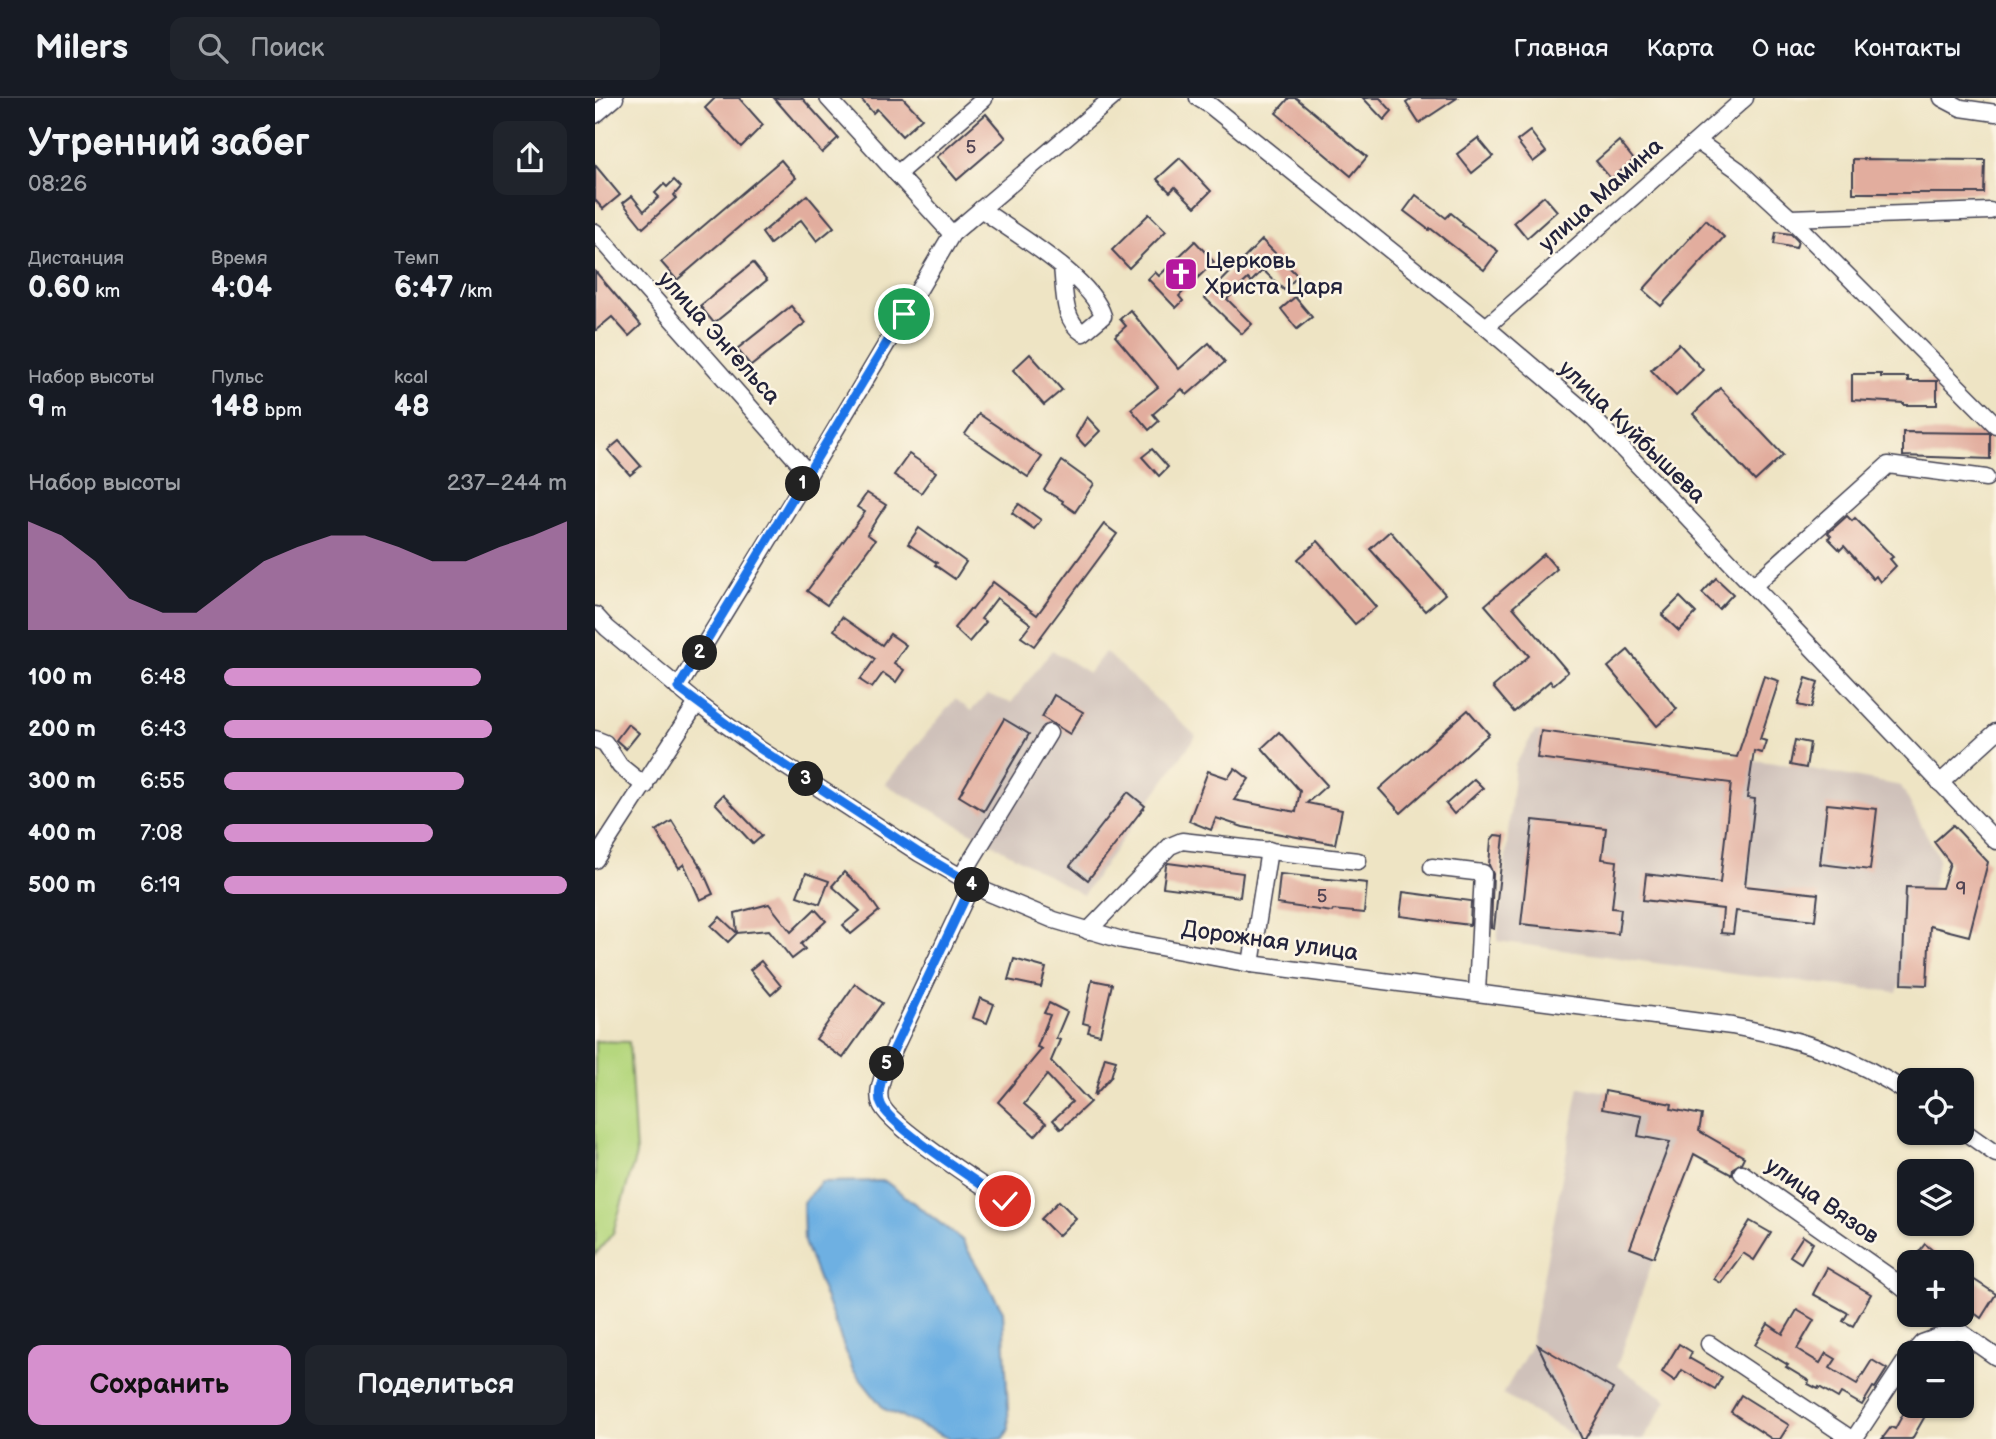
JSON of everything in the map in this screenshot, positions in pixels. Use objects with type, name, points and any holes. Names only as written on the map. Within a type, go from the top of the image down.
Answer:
[{"type":"street","points":[[595,115],[615,98]]},
{"type":"street","points":[[828,98],[952,234]]},
{"type":"street","points":[[678,688],[952,234],[1112,98]]},
{"type":"street","name":"улица Мамина","points":[[1486,327],[1745,98]]},
{"type":"street","points":[[1942,98],[1961,108],[1996,113]]},
{"type":"street","points":[[897,174],[984,99]]},
{"type":"street","name":"улица Куйбышева","points":[[1210,101],[1594,419],[1996,841]]},
{"type":"street","points":[[1697,141],[1738,170],[1790,218],[1996,425]]},
{"type":"street","points":[[981,209],[1062,267]]},
{"type":"street","points":[[1790,218],[1990,211]]},
{"type":"street","name":"улица Энгельса","points":[[595,232],[809,474]]},
{"type":"street","points":[[1753,586],[1888,465],[1986,478]]},
{"type":"street","name":"Дорожная улица","points":[[595,615],[697,703],[794,771],[919,853],[1016,906],[1088,931],[1251,964],[1733,1026],[1775,1034],[1816,1045],[1855,1062],[1897,1087]]},
{"type":"street","points":[[595,860],[697,703]]},
{"type":"street","points":[[1940,783],[1996,732]]},
{"type":"street","points":[[1005,1201],[910,1135],[881,1105],[879,1092],[891,1055],[966,881],[1049,733]]},
{"type":"street","points":[[595,739],[605,743],[620,766],[645,786]]},
{"type":"street","points":[[1088,931],[1174,843],[1182,841],[1358,861]]},
{"type":"street","points":[[1251,964],[1269,850]]},
{"type":"street","points":[[1432,867],[1483,873],[1477,992]]},
{"type":"street","points":[[1974,1138],[1996,1154]]},
{"type":"street","name":"улица Вязов","points":[[1742,1173],[1897,1283]]},
{"type":"street","points":[[1954,1327],[1996,1356]]},
{"type":"street","points":[[1928,1341],[1958,1330]]},
{"type":"street","points":[[1709,1344],[1853,1439],[1897,1375]]},
{"type":"shaded area","points":[[1052,650],[1089,673],[1105,652],[1196,736],[1083,895],[885,784],[955,699],[971,711],[987,694],[1011,703]]},
{"type":"shaded area","points":[[1535,731],[1790,765],[1901,786],[1939,858],[1931,888],[1927,988],[1899,986],[1897,992],[1741,975],[1497,941],[1515,765]]},
{"type":"shaded area","points":[[1579,1087],[1672,1104],[1672,1109],[1702,1115],[1694,1154],[1654,1257],[1617,1366],[1667,1400],[1644,1439],[1579,1439],[1503,1394],[1530,1348]]},
{"type":"green space","points":[[595,1041],[629,1042],[636,1155],[613,1233],[595,1255]]},
{"type":"water","points":[[885,1181],[962,1240],[1003,1311],[1009,1429],[1003,1439],[950,1439],[884,1409],[853,1370],[804,1242],[803,1203],[821,1182]]},
{"type":"building","points":[[715,98],[739,98],[763,125],[741,147],[705,108]]},
{"type":"building","points":[[774,98],[802,98],[838,138],[822,153]]},
{"type":"building","points":[[860,98],[903,98],[922,118],[902,136],[877,109],[873,113]]},
{"type":"building","points":[[1289,98],[1296,98],[1367,157],[1351,176],[1276,113]]},
{"type":"building","points":[[1363,98],[1380,98],[1392,111],[1384,120]]},
{"type":"building","points":[[1413,98],[1457,98],[1419,123],[1406,103]]},
{"type":"building","points":[[986,114],[1006,138],[957,180],[937,157]]},
{"type":"building","points":[[1530,131],[1546,152],[1533,162],[1517,141]]},
{"type":"building","points":[[1478,138],[1493,156],[1472,173],[1457,154]]},
{"type":"building","points":[[1619,141],[1634,160],[1611,179],[1596,161]]},
{"type":"building","points":[[1180,158],[1211,191],[1195,207],[1175,187],[1170,192],[1157,179]]},
{"type":"building","points":[[1853,159],[1985,160],[1984,193],[1853,193]]},
{"type":"building","points":[[781,160],[796,178],[677,280],[661,262]]},
{"type":"building","points":[[595,165],[620,195],[603,209],[595,200]]},
{"type":"building","points":[[674,180],[681,187],[674,195],[676,198],[643,228],[623,203],[632,196],[644,211],[659,197],[655,193],[664,184],[667,187]]},
{"type":"building","points":[[807,195],[834,227],[817,241],[801,220],[770,244],[762,233]]},
{"type":"building","points":[[1416,195],[1446,218],[1451,213],[1462,225],[1498,251],[1484,270],[1404,211]]},
{"type":"building","points":[[1544,196],[1557,211],[1527,238],[1514,222]]},
{"type":"building","points":[[1149,214],[1166,231],[1129,268],[1112,250]]},
{"type":"building","points":[[1706,220],[1724,237],[1661,306],[1643,290]]},
{"type":"building","points":[[1776,232],[1791,234],[1798,241],[1796,248],[1774,244]]},
{"type":"building","points":[[1262,240],[1298,276],[1284,290],[1263,270],[1251,282],[1248,279],[1227,299],[1252,324],[1242,334],[1205,298]]},
{"type":"building","name":"Церковь Христа Царя","points":[[1195,241],[1214,262],[1179,296],[1183,301],[1176,308],[1148,279],[1155,272],[1159,276]]},
{"type":"building","points":[[753,263],[767,280],[714,323],[700,306]]},
{"type":"building","points":[[595,271],[641,325],[629,336],[612,317],[595,331]]},
{"type":"building","points":[[1295,297],[1312,317],[1297,329],[1281,309]]},
{"type":"building","points":[[791,306],[805,323],[751,366],[737,349]]},
{"type":"building","points":[[1130,310],[1179,369],[1209,343],[1225,362],[1187,395],[1182,389],[1153,414],[1159,421],[1149,430],[1131,409],[1158,387],[1115,336],[1126,326],[1120,319]]},
{"type":"building","points":[[1679,344],[1703,370],[1676,396],[1651,370]]},
{"type":"building","points":[[1030,354],[1062,390],[1044,405],[1013,370]]},
{"type":"building","points":[[1852,374],[1908,377],[1908,381],[1937,381],[1937,405],[1852,400]]},
{"type":"building","points":[[1720,388],[1783,455],[1755,481],[1693,414]]},
{"type":"building","points":[[979,414],[1042,457],[1028,477],[965,434]]},
{"type":"building","points":[[1087,417],[1100,431],[1085,446],[1076,436]]},
{"type":"building","points":[[1903,432],[1990,433],[1990,459],[1903,456]]},
{"type":"building","points":[[619,441],[641,466],[630,475],[608,450]]},
{"type":"building","points":[[1152,449],[1168,467],[1159,476],[1142,457]]},
{"type":"building","points":[[909,454],[936,472],[921,493],[894,475]]},
{"type":"building","points":[[1062,461],[1094,484],[1075,512],[1044,490]]},
{"type":"building","points":[[867,493],[886,505],[867,534],[875,540],[827,605],[807,591],[865,512],[857,507]]},
{"type":"building","points":[[1019,504],[1041,520],[1034,529],[1012,513]]},
{"type":"building","points":[[1847,516],[1852,521],[1855,518],[1893,557],[1890,559],[1896,566],[1880,582],[1876,576],[1873,579],[1844,546],[1840,550],[1828,538],[1831,536],[1828,533]]},
{"type":"building","points":[[1104,524],[1117,534],[1034,646],[1021,637],[1031,624],[997,598],[981,619],[986,622],[969,642],[954,628],[993,582],[1037,615]]},
{"type":"building","points":[[919,528],[966,562],[955,579],[908,544]]},
{"type":"building","points":[[1390,531],[1445,594],[1425,611],[1370,549]]},
{"type":"building","points":[[1318,541],[1376,607],[1355,624],[1298,559]]},
{"type":"building","points":[[1544,554],[1557,569],[1513,607],[1568,672],[1553,685],[1550,681],[1514,712],[1493,687],[1529,656],[1485,605]]},
{"type":"building","points":[[1716,578],[1733,594],[1719,609],[1702,593]]},
{"type":"building","points":[[1680,597],[1696,613],[1679,631],[1662,615]]},
{"type":"building","points":[[842,617],[882,645],[890,634],[906,645],[894,663],[904,670],[896,682],[883,673],[872,688],[860,680],[875,659],[834,630]]},
{"type":"building","points":[[1628,650],[1677,709],[1657,726],[1608,667]]},
{"type":"building","points":[[1764,676],[1779,681],[1760,739],[1766,741],[1762,753],[1754,751],[1747,798],[1755,799],[1745,886],[1818,894],[1815,920],[1736,911],[1733,934],[1721,933],[1723,909],[1643,900],[1646,874],[1720,883],[1731,783],[1537,758],[1541,731],[1737,757]]},
{"type":"building","points":[[1806,678],[1818,682],[1811,708],[1798,705]]},
{"type":"building","points":[[1054,695],[1083,712],[1070,734],[1042,717]]},
{"type":"building","points":[[1468,710],[1489,734],[1401,813],[1379,789]]},
{"type":"building","points":[[1004,719],[1029,734],[984,811],[959,796]]},
{"type":"building","points":[[628,724],[639,733],[626,749],[616,740]]},
{"type":"building","points":[[1279,732],[1327,785],[1307,803],[1342,810],[1335,844],[1243,827],[1216,818],[1211,830],[1189,821],[1208,771],[1228,778],[1235,768],[1249,779],[1234,800],[1296,812],[1300,791],[1262,748]]},
{"type":"building","points":[[1795,740],[1810,743],[1806,768],[1790,765]]},
{"type":"building","points":[[1474,779],[1483,788],[1454,814],[1446,804]]},
{"type":"building","points":[[1128,792],[1145,806],[1088,880],[1070,866]]},
{"type":"building","points":[[723,795],[762,836],[753,844],[715,803]]},
{"type":"building","points":[[1827,804],[1877,809],[1870,870],[1820,864]]},
{"type":"building","points":[[1533,820],[1606,828],[1602,859],[1617,861],[1612,908],[1621,909],[1618,934],[1521,924]]},
{"type":"building","points":[[672,821],[702,869],[713,894],[700,900],[684,864],[679,868],[656,831]]},
{"type":"building","points":[[1953,825],[1988,862],[1969,936],[1930,926],[1927,985],[1902,984],[1906,887],[1942,888],[1950,863],[1934,842]]},
{"type":"building","points":[[1495,835],[1504,836],[1494,929],[1491,928],[1493,874],[1489,865],[1491,840]]},
{"type":"building","points":[[1168,863],[1243,873],[1240,897],[1163,887]]},
{"type":"building","points":[[844,872],[865,891],[879,911],[851,934],[843,925],[860,911],[832,886]]},
{"type":"building","points":[[806,873],[829,881],[820,904],[797,896]]},
{"type":"building","points":[[1280,874],[1367,883],[1364,913],[1332,912],[1277,904]]},
{"type":"building","points":[[1403,892],[1471,901],[1470,925],[1400,916]]},
{"type":"building","points":[[769,904],[791,932],[815,909],[826,921],[801,944],[805,949],[792,959],[769,930],[737,933],[735,913]]},
{"type":"building","points":[[720,917],[737,933],[728,942],[711,926]]},
{"type":"building","points":[[1014,959],[1046,968],[1041,987],[1008,980]]},
{"type":"building","points":[[761,961],[781,986],[771,995],[750,970]]},
{"type":"building","points":[[1092,980],[1112,984],[1100,1035],[1088,1032],[1090,1025],[1083,1023]]},
{"type":"building","points":[[855,984],[882,1003],[843,1058],[816,1039]]},
{"type":"building","points":[[980,998],[994,1004],[987,1023],[973,1018]]},
{"type":"building","points":[[1049,1003],[1067,1012],[1056,1038],[1060,1040],[1051,1061],[1090,1102],[1061,1129],[1053,1120],[1072,1102],[1047,1075],[1024,1104],[1046,1123],[1035,1136],[998,1102],[1042,1049],[1037,1047],[1050,1015],[1044,1013]]},
{"type":"building","points":[[1105,1057],[1116,1060],[1111,1077],[1094,1096]]},
{"type":"building","points":[[1605,1091],[1672,1104],[1671,1109],[1702,1115],[1699,1131],[1744,1157],[1741,1163],[1733,1168],[1732,1175],[1694,1154],[1654,1257],[1630,1248],[1670,1142],[1638,1136],[1642,1116],[1602,1109]]},
{"type":"building","points":[[1059,1201],[1076,1218],[1058,1236],[1041,1219]]},
{"type":"building","points":[[1750,1221],[1771,1233],[1754,1260],[1743,1253],[1721,1283],[1714,1279]]},
{"type":"building","points":[[1803,1236],[1813,1243],[1801,1263],[1790,1256]]},
{"type":"building","points":[[1925,1244],[1932,1250],[1920,1250]]},
{"type":"building","points":[[1827,1268],[1871,1294],[1853,1326],[1843,1321],[1848,1313],[1813,1294]]},
{"type":"building","points":[[1974,1280],[1996,1294],[1981,1318],[1974,1313]]},
{"type":"building","points":[[1797,1310],[1814,1320],[1797,1349],[1820,1363],[1826,1353],[1836,1359],[1830,1368],[1857,1384],[1872,1360],[1887,1369],[1862,1405],[1841,1393],[1838,1398],[1808,1384],[1809,1381],[1786,1367],[1788,1365],[1755,1345],[1768,1324],[1783,1334]]},
{"type":"building","points":[[1679,1344],[1692,1352],[1689,1358],[1722,1377],[1715,1389],[1682,1370],[1675,1381],[1662,1372]]},
{"type":"building","points":[[1538,1345],[1613,1389],[1585,1439],[1582,1439]]},
{"type":"building","points":[[1741,1395],[1789,1425],[1780,1439],[1772,1439],[1731,1412]]},
{"type":"building","points":[[1901,1418],[1924,1418],[1912,1439],[1882,1439],[1891,1427],[1895,1429]]},
{"type":"place","name":"Церковь Христа Царя","points":[[1181,274]]},
{"type":"route","points":[[904,314],[678,688],[759,748],[919,853],[972,884],[886,1066],[879,1092],[881,1105],[910,1135],[1005,1201]]}]
